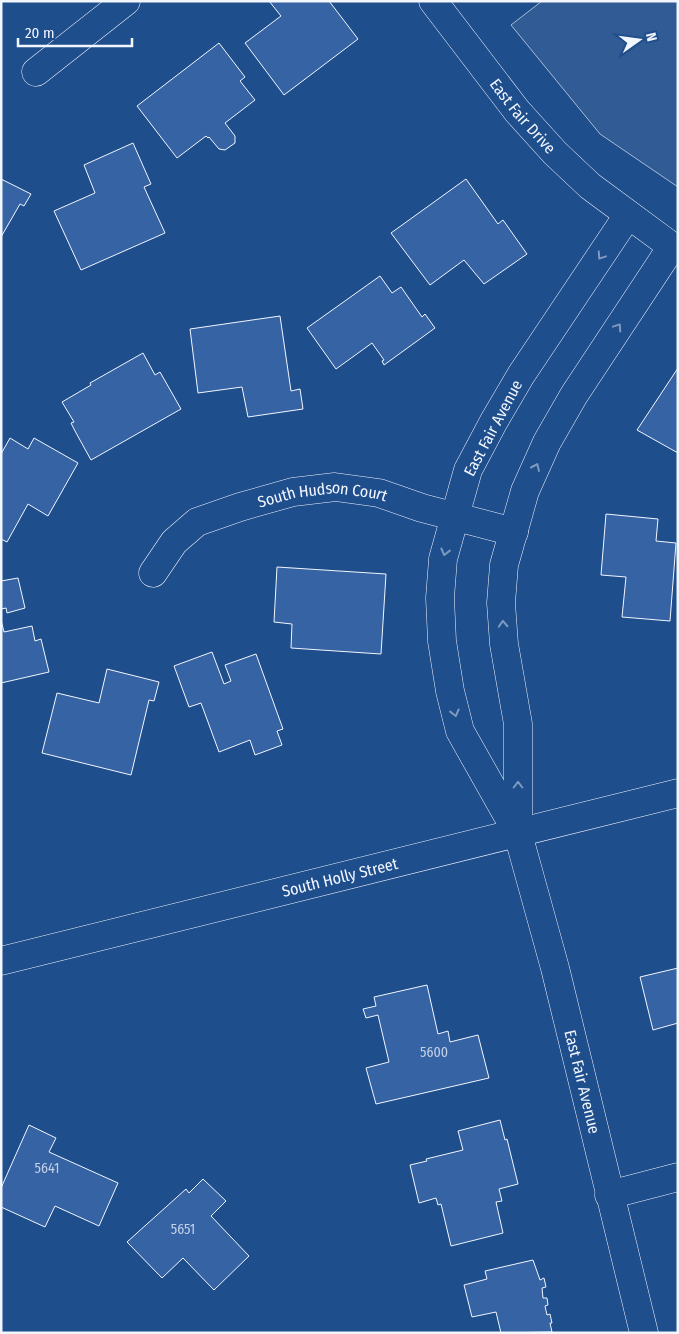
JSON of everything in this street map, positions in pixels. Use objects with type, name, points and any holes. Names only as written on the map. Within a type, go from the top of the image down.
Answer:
[{"type":"street","points":[[36,72],[126,1]]},
{"type":"street","name":"East Fair Drive","points":[[433,1],[517,111],[555,153],[590,186],[674,249]]},
{"type":"street","name":"East Fair Avenue","points":[[628,215],[521,375],[468,470],[443,559],[440,598],[442,641],[450,690],[460,731],[518,834],[555,968],[609,1196],[644,1333]]},
{"type":"street","name":"East Fair Avenue","points":[[518,834],[518,724],[504,644],[501,603],[504,565],[525,491],[547,442],[584,379],[674,249]]},
{"type":"street","name":"South Hudson Court","points":[[153,573],[174,542],[197,522],[293,492],[335,487],[379,493],[422,508],[514,532]]},
{"type":"street","name":"South Holly Street","points":[[1,961],[678,793]]},
{"type":"street","points":[[609,1196],[678,1177]]},
{"type":"shaded area","points":[[542,1],[678,1],[678,187],[600,134],[511,25]]},
{"type":"building","points":[[269,1],[329,1],[358,39],[284,95],[245,43],[281,16]]},
{"type":"building","points":[[219,43],[245,77],[240,81],[255,100],[225,123],[235,136],[235,143],[225,150],[219,149],[206,136],[177,158],[137,106]]},
{"type":"building","points":[[133,143],[151,184],[144,187],[165,233],[81,270],[54,211],[95,193],[84,165]]},
{"type":"building","points":[[1,179],[31,194],[24,206],[20,204],[1,237]]},
{"type":"building","points":[[466,179],[498,224],[503,220],[527,254],[484,284],[464,260],[430,285],[391,233]]},
{"type":"building","points":[[380,276],[392,293],[401,287],[422,317],[425,314],[435,328],[384,365],[382,361],[384,360],[372,343],[336,369],[307,328]]},
{"type":"building","points":[[280,316],[291,391],[300,389],[303,409],[248,417],[242,387],[198,393],[190,329]]},
{"type":"building","points":[[143,353],[155,375],[160,372],[181,409],[91,460],[71,423],[74,422],[62,402],[91,385],[90,383]]},
{"type":"building","points":[[678,368],[678,453],[637,430]]},
{"type":"building","points":[[10,438],[28,449],[34,438],[78,463],[48,516],[28,504],[7,542],[1,539],[1,454]]},
{"type":"building","points":[[606,514],[658,519],[656,541],[676,543],[670,621],[622,617],[626,577],[601,575]]},
{"type":"building","points":[[277,567],[386,574],[381,654],[291,648],[292,624],[274,622]]},
{"type":"building","points":[[18,578],[25,608],[7,613],[6,608],[1,609],[1,581]]},
{"type":"building","points":[[1,620],[4,632],[32,626],[35,641],[41,639],[49,672],[1,683]]},
{"type":"building","points":[[212,652],[224,684],[231,681],[225,665],[256,654],[283,729],[277,731],[282,745],[255,755],[250,740],[219,752],[201,703],[189,707],[174,666]]},
{"type":"building","points":[[107,669],[159,682],[154,701],[149,700],[131,775],[42,753],[57,693],[99,703]]},
{"type":"building","points":[[678,968],[678,1023],[653,1030],[640,977]]},
{"type":"building","points":[[427,985],[438,1034],[448,1031],[450,1042],[478,1035],[489,1078],[376,1104],[366,1068],[389,1062],[378,1015],[366,1018],[363,1009],[376,1006],[374,997]]},
{"type":"building","points":[[500,1120],[505,1140],[507,1139],[518,1184],[499,1189],[502,1201],[496,1202],[503,1233],[451,1246],[441,1204],[438,1205],[436,1198],[419,1203],[410,1165],[463,1150],[458,1131]]},
{"type":"building","points":[[29,1125],[56,1138],[49,1152],[118,1183],[99,1226],[55,1206],[45,1227],[1,1207],[1,1188]]},
{"type":"building","points":[[203,1179],[226,1201],[211,1216],[249,1256],[214,1290],[183,1258],[162,1278],[127,1242],[186,1189],[189,1193]]},
{"type":"building","points":[[533,1260],[540,1280],[544,1278],[546,1287],[542,1288],[543,1298],[547,1298],[548,1305],[545,1306],[547,1315],[550,1314],[552,1332],[501,1333],[496,1312],[472,1317],[464,1285],[487,1279],[485,1271]]}]
